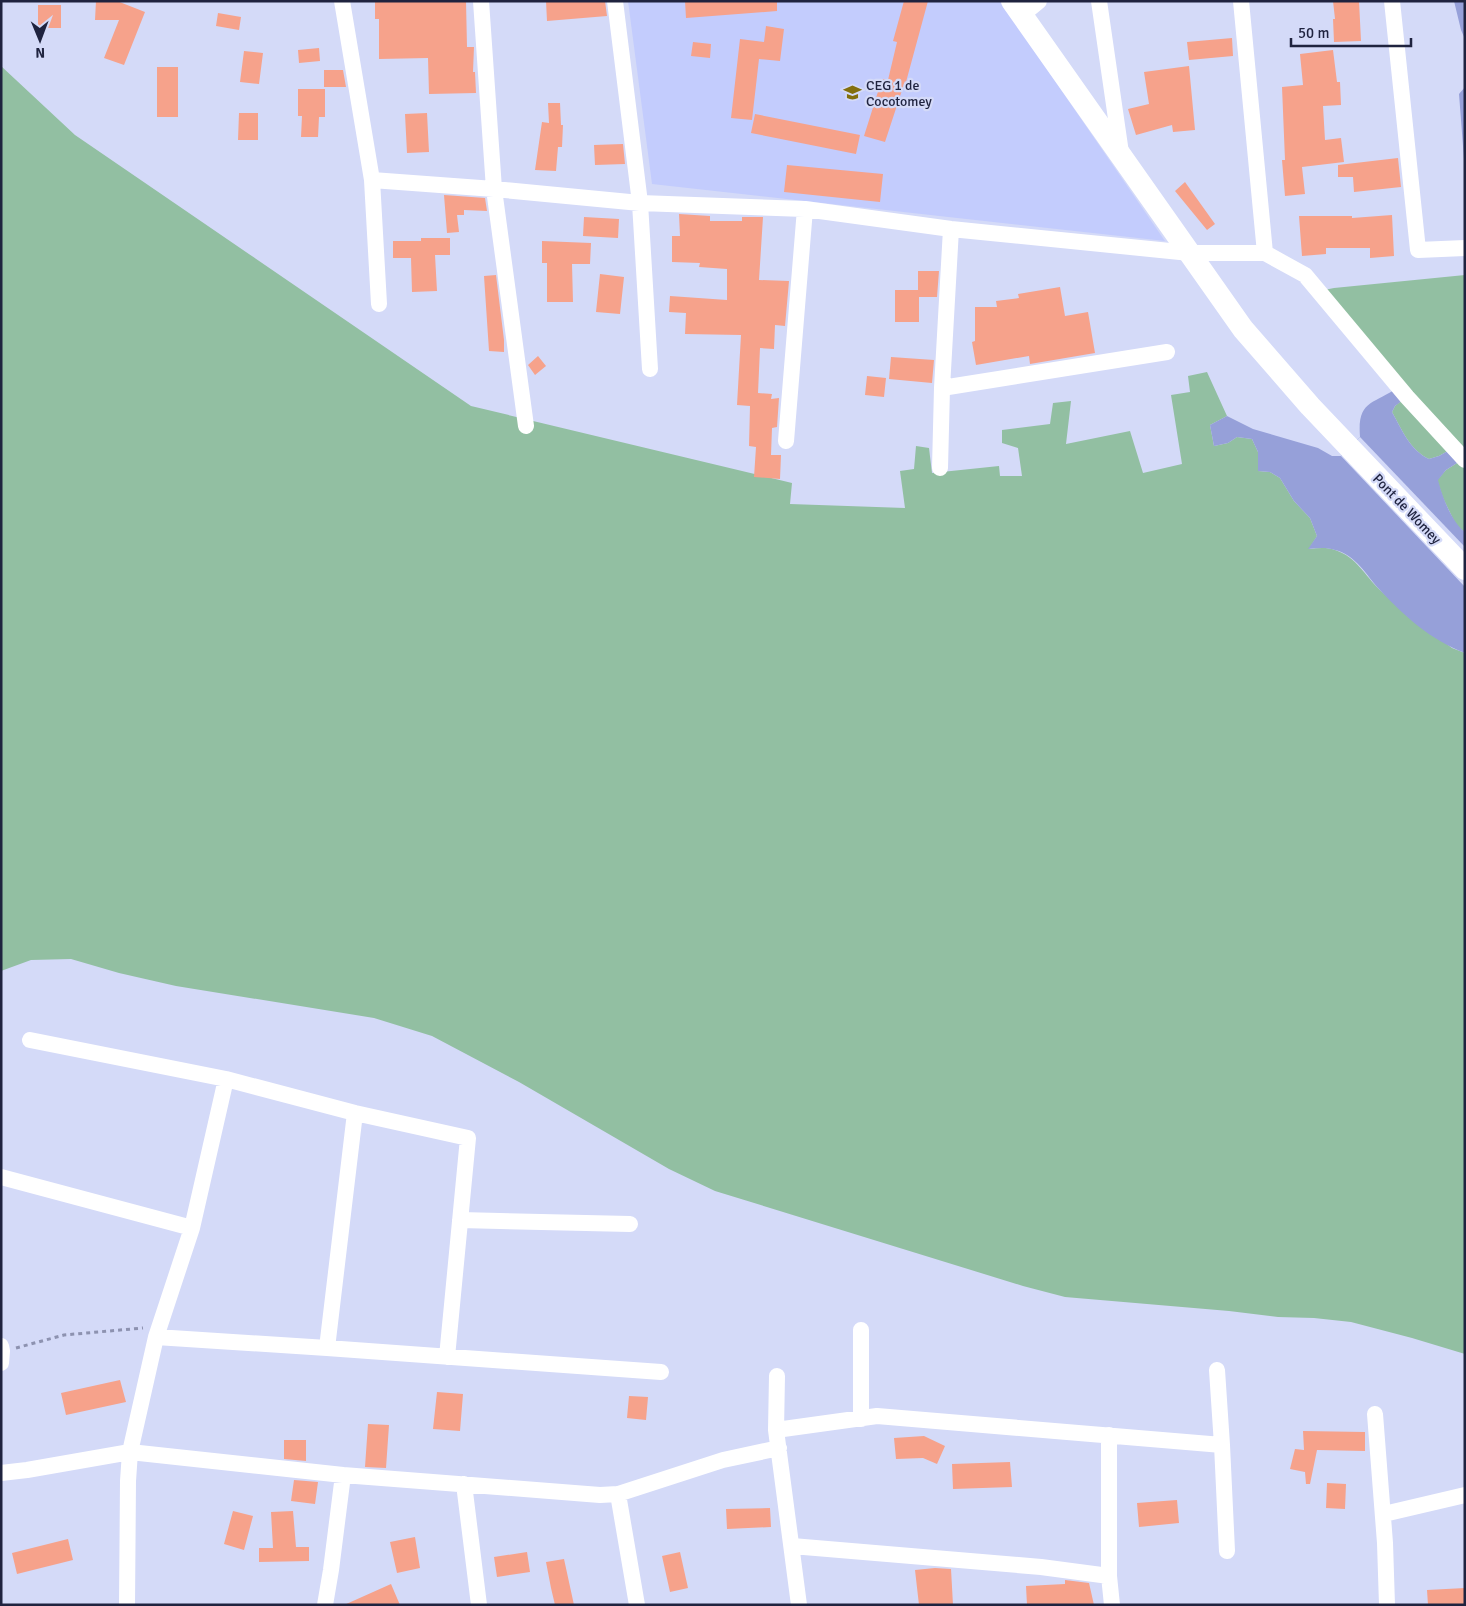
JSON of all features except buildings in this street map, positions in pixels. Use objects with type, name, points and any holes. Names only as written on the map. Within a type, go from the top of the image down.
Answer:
[{"type":"main road","name":"Pont de Womey","points":[[1024,6],[1122,156],[1243,329],[1350,448],[1465,569]]},
{"type":"street","points":[[342,1],[372,180],[380,304]]},
{"type":"street","points":[[481,1],[494,189],[526,426]]},
{"type":"street","points":[[615,1],[640,203],[650,369]]},
{"type":"street","points":[[1099,1],[1122,156]]},
{"type":"street","points":[[1241,1],[1265,253]]},
{"type":"street","points":[[1392,1],[1418,250],[1465,248]]},
{"type":"street","points":[[372,180],[640,203],[805,209],[952,229],[1190,253],[1265,253],[1305,275],[1407,397],[1460,456]]},
{"type":"street","points":[[786,440],[805,209]]},
{"type":"street","points":[[940,468],[942,388],[952,229]]},
{"type":"street","points":[[942,388],[1167,352]]},
{"type":"street","points":[[30,1040],[226,1079],[355,1113],[468,1138],[447,1357]]},
{"type":"street","points":[[127,1605],[130,1452],[159,1331],[192,1228],[226,1079]]},
{"type":"street","points":[[327,1348],[355,1113]]},
{"type":"street","points":[[1,1177],[192,1228]]},
{"type":"street","points":[[460,1220],[630,1224]]},
{"type":"street","points":[[861,1330],[861,1419]]},
{"type":"street","points":[[159,1331],[327,1348],[661,1372]]},
{"type":"street","points":[[1217,1370],[1227,1551]]},
{"type":"street","points":[[777,1376],[776,1430],[799,1605]]},
{"type":"street","points":[[1375,1414],[1384,1514],[1387,1605]]},
{"type":"street","points":[[776,1430],[877,1416],[1222,1445]]},
{"type":"street","points":[[1109,1435],[1109,1576],[1112,1605]]},
{"type":"street","points":[[1,1473],[36,1469],[130,1452],[343,1475],[600,1495],[618,1494],[723,1460],[779,1448]]},
{"type":"street","points":[[325,1605],[343,1475]]},
{"type":"street","points":[[464,1484],[479,1605]]},
{"type":"street","points":[[618,1494],[637,1605]]},
{"type":"street","points":[[1384,1514],[1465,1494]]},
{"type":"street","points":[[792,1546],[1041,1567],[1109,1576]]},
{"type":"path","points":[[2,1353],[64,1335],[159,1331]]},
{"type":"shaded area","name":"CEG 1 de Cocotomey","points":[[628,1],[1000,1],[1165,241],[652,184]]},
{"type":"shaded area","points":[[1454,1],[1465,1],[1465,39],[1461,30]]},
{"type":"shaded area","points":[[1465,87],[1465,172],[1459,94]]},
{"type":"shaded area","points":[[1398,387],[1407,397],[1395,406],[1392,412],[1412,445],[1429,459],[1453,448],[1457,463],[1446,470],[1438,480],[1452,516],[1465,532],[1465,653],[1441,642],[1408,618],[1349,556],[1328,548],[1308,549],[1317,536],[1310,518],[1294,501],[1280,478],[1270,472],[1258,471],[1258,452],[1252,439],[1237,437],[1228,443],[1214,446],[1210,425],[1227,416],[1253,429],[1318,448],[1332,456],[1341,456],[1360,437],[1361,416],[1364,409]]},
{"type":"green space","points":[[1,66],[75,135],[471,406],[792,483],[790,504],[905,508],[900,471],[914,469],[916,446],[929,448],[932,473],[999,466],[1000,476],[1022,476],[1018,448],[1002,443],[1002,430],[1050,424],[1053,403],[1071,401],[1066,444],[1130,431],[1143,473],[1182,464],[1171,395],[1190,392],[1188,376],[1207,372],[1227,416],[1210,425],[1214,446],[1228,443],[1237,437],[1252,439],[1258,452],[1258,471],[1270,472],[1280,478],[1294,501],[1310,518],[1317,536],[1309,549],[1332,549],[1349,557],[1397,605],[1452,648],[1465,653],[1465,1354],[1351,1322],[1065,1297],[1023,1286],[715,1191],[669,1169],[519,1082],[432,1036],[374,1018],[176,986],[119,973],[71,959],[31,960],[1,971]]},
{"type":"green space","points":[[1465,275],[1465,532],[1457,527],[1443,498],[1437,480],[1446,470],[1457,463],[1453,448],[1429,459],[1412,445],[1392,412],[1395,406],[1406,397],[1319,291]]},
{"type":"pier","points":[[1360,437],[1465,547],[1465,587],[1341,456]]},
{"type":"place","name":"CEG 1 de Cocotomey","points":[[852,93]]}]
